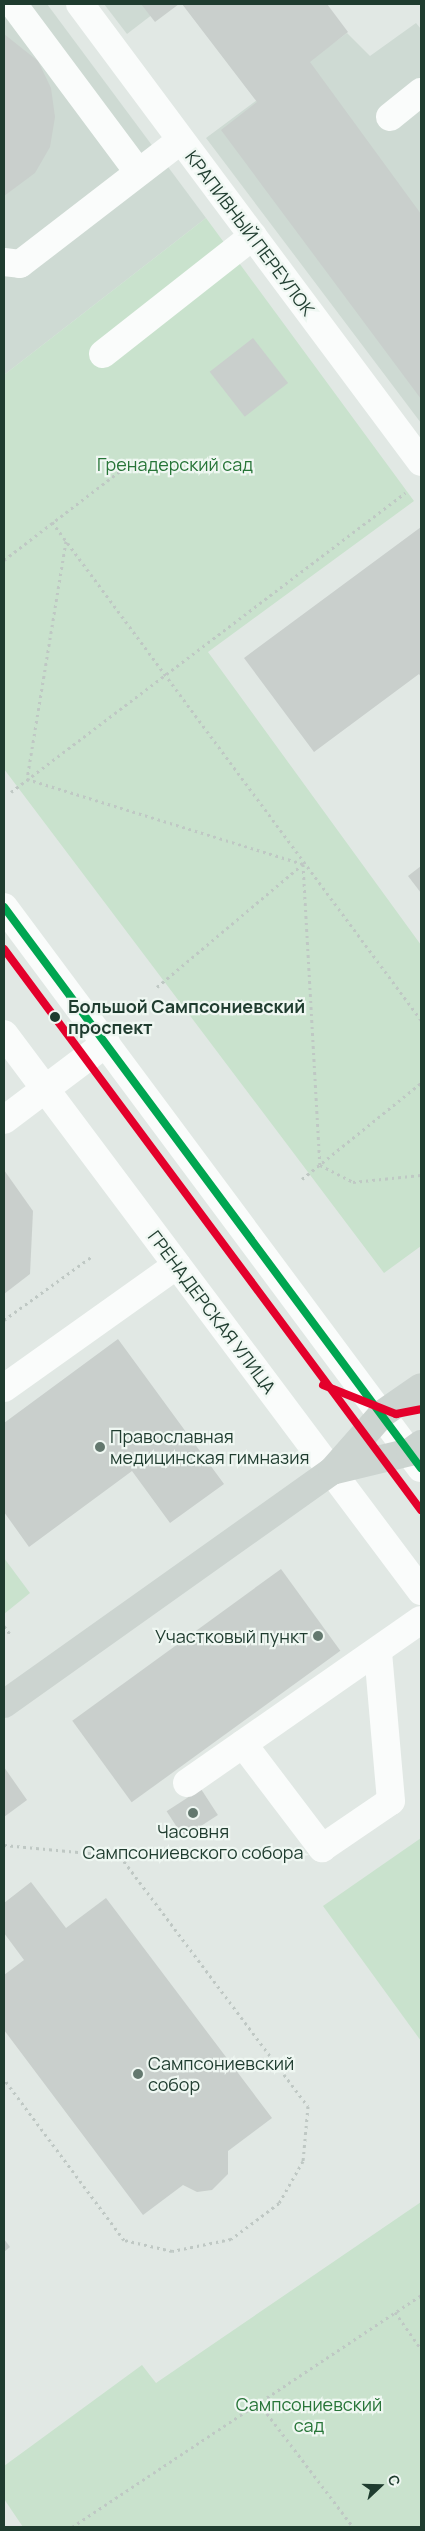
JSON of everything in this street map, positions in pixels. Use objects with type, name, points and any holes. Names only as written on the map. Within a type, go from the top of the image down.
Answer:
[{"type":"main road","points":[[4,1704],[332,1471],[382,1414],[421,1387]]},
{"type":"main road","points":[[332,1471],[418,1455]]},
{"type":"street","points":[[13,4],[138,172]]},
{"type":"street","name":"КРАПИВНЫЙ ПЕРЕУЛОК","points":[[80,4],[253,236],[417,474]]},
{"type":"street","points":[[390,117],[421,92]]},
{"type":"street","points":[[4,262],[20,264],[181,140]]},
{"type":"street","points":[[103,354],[253,236]]},
{"type":"street","points":[[4,907],[382,1414],[418,1455]]},
{"type":"street","name":"ГРЕНАДЕРСКАЯ УЛИЦА","points":[[4,1034],[421,1591]]},
{"type":"street","points":[[4,1120],[106,1043]]},
{"type":"street","points":[[4,1388],[177,1265]]},
{"type":"street","points":[[187,1783],[421,1620]]},
{"type":"street","points":[[243,1744],[322,1848],[392,1802],[378,1650]]},
{"type":"path","points":[[4,560],[129,464]]},
{"type":"path","points":[[11,792],[163,676],[417,474]]},
{"type":"path","points":[[52,522],[163,676],[421,1020]]},
{"type":"path","points":[[28,780],[66,540]]},
{"type":"path","points":[[28,780],[303,864]]},
{"type":"path","points":[[157,987],[303,864]]},
{"type":"path","points":[[303,864],[320,1165]]},
{"type":"path","points":[[302,1179],[421,1083]]},
{"type":"path","points":[[320,1165],[353,1182],[421,1175]]},
{"type":"path","points":[[4,1320],[91,1257]]},
{"type":"path","points":[[4,1626],[10,1634]]},
{"type":"path","points":[[4,1845],[120,1856],[308,2106],[302,2160],[279,2203],[231,2240],[172,2251],[124,2240],[4,2079]]},
{"type":"path","points":[[72,2527],[421,2295]]},
{"type":"path","points":[[395,2312],[421,2349]]},
{"type":"path","points":[[259,2403],[353,2527]]},
{"type":"shaded area","points":[[4,4],[47,4],[206,218],[4,375]]},
{"type":"shaded area","points":[[104,4],[166,4],[127,34]]},
{"type":"shaded area","points":[[416,23],[421,29],[421,423],[206,138],[347,33],[370,56]]},
{"type":"green space","name":"Гренадерский сад","points":[[206,218],[414,501],[208,652],[421,945],[421,1246],[384,1273],[4,769],[4,375]]},
{"type":"green space","points":[[4,1558],[30,1593],[4,1614]]},
{"type":"green space","points":[[421,1838],[421,2041],[323,1906]]},
{"type":"green space","name":"Сампсониевский сад","points":[[421,2202],[421,2527],[23,2527],[4,2499],[4,2466],[142,2365],[156,2383]]},
{"type":"building","points":[[141,4],[179,4],[155,22]]},
{"type":"building","points":[[182,4],[327,4],[348,32],[310,62],[421,214],[421,399],[221,130],[257,102]]},
{"type":"building","points":[[4,34],[38,61],[51,88],[55,117],[50,147],[35,173],[4,196]]},
{"type":"building","points":[[253,338],[288,383],[245,417],[210,372]]},
{"type":"building","points":[[421,527],[421,677],[419,674],[314,752],[244,658]]},
{"type":"building","points":[[421,866],[421,893],[408,876]]},
{"type":"building","points":[[4,1170],[33,1211],[30,1274],[4,1294]]},
{"type":"building","name":"Православная медицинская гимназия","points":[[118,1339],[224,1484],[170,1523],[132,1471],[29,1547],[4,1512],[4,1423]]},
{"type":"building","points":[[281,1569],[340,1651],[132,1802],[72,1721]]},
{"type":"building","points":[[4,1767],[27,1800],[4,1817]]},
{"type":"building","name":"Часовня Сампсониевского собора","points":[[201,1789],[218,1815],[183,1837],[167,1811]]},
{"type":"building","name":"Сампсониевский собор","points":[[31,1882],[66,1928],[106,1898],[272,2118],[228,2151],[228,2174],[212,2190],[197,2192],[183,2185],[143,2215],[4,2030],[4,1975],[24,1960],[4,1933],[4,1903]]},
{"type":"building","points":[[4,2239],[10,2247],[4,2252]]},
{"type":"transit line","points":[[4,907],[421,1468]]},
{"type":"transit line","points":[[4,949],[421,1510]]},
{"type":"transit line","points":[[323,1385],[396,1414],[421,1409]]},
{"type":"place","name":"Большой Сампсониевский проспект","points":[[55,1017]]},
{"type":"place","name":"Православная медицинская гимназия","points":[[100,1447]]},
{"type":"place","name":"Участковый пункт","points":[[318,1636]]},
{"type":"place","name":"Часовня Сампсониевского собора","points":[[193,1813]]},
{"type":"place","name":"Сампсониевский собор","points":[[138,2074]]}]
